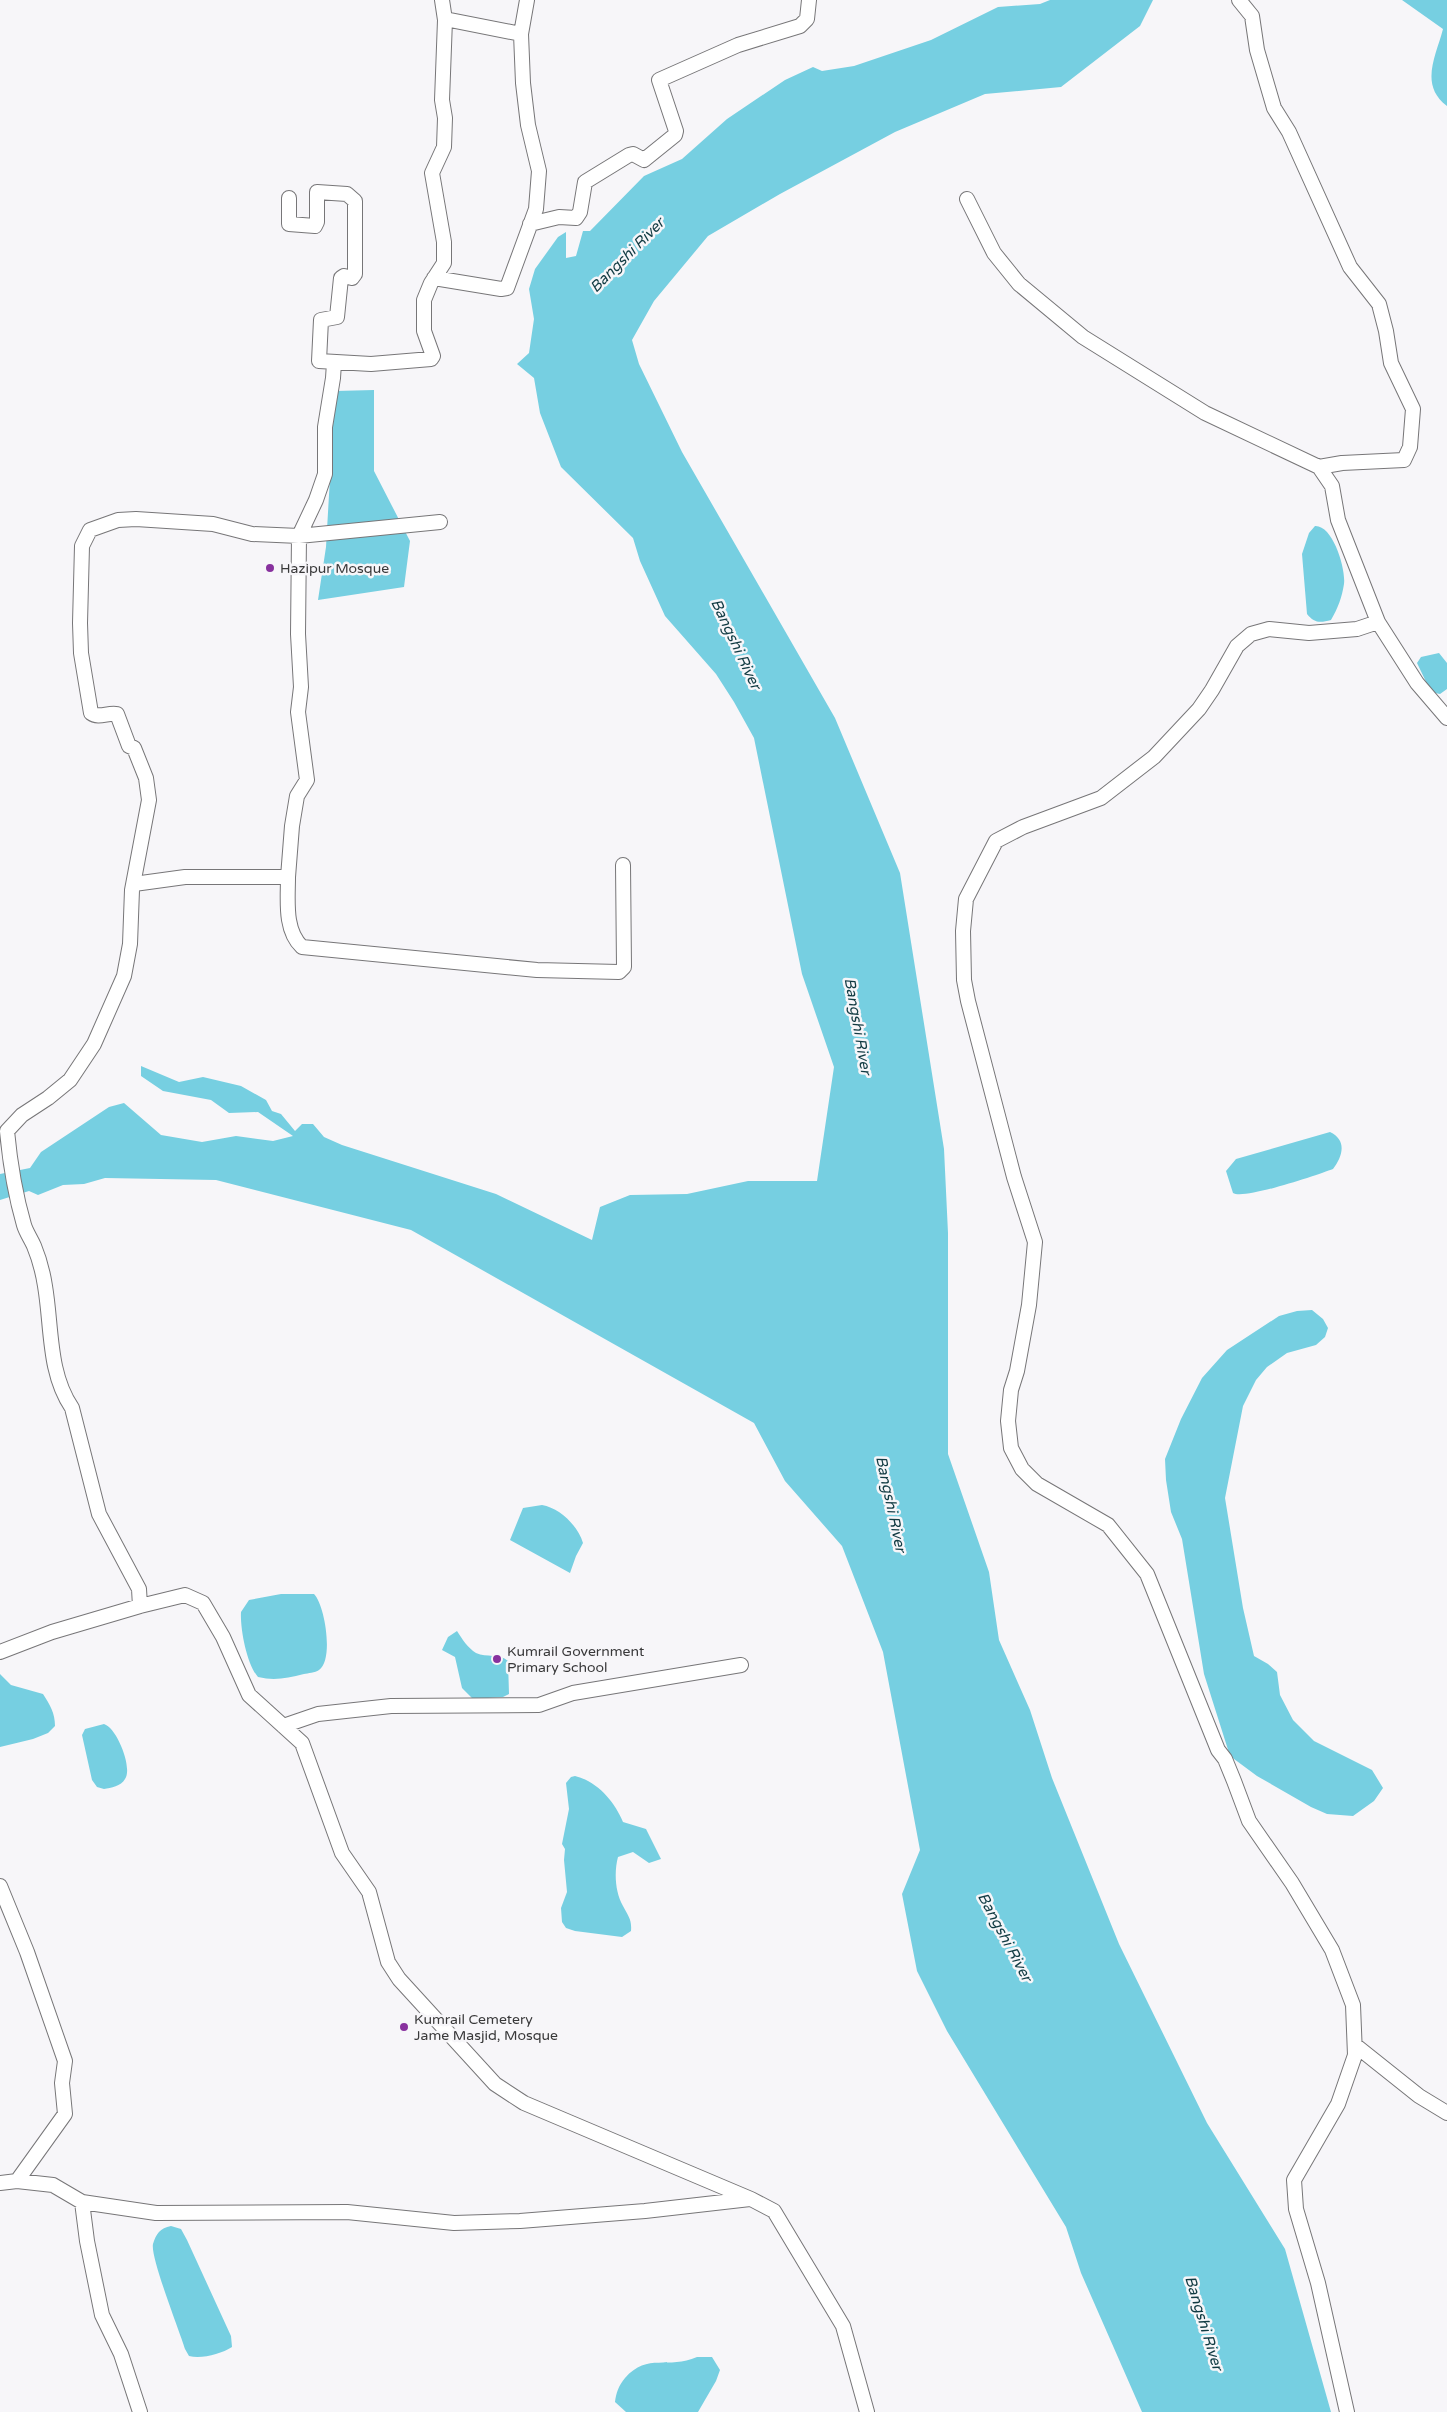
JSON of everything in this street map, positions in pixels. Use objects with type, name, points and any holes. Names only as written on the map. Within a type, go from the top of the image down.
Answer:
[{"type":"street","points":[[289,198],[289,224],[315,226],[317,222],[317,192],[347,194],[355,201],[355,274],[352,278],[344,276],[341,278],[337,317],[323,319],[321,322],[319,361],[371,364],[431,359],[433,356],[424,331],[424,300],[434,278],[444,263],[444,242],[432,173],[444,147],[445,118],[442,100],[445,19],[442,0]]},
{"type":"street","points":[[434,278],[502,289],[507,288],[511,282],[536,209],[540,171],[527,116],[521,34],[527,0]]},
{"type":"street","points":[[530,224],[559,218],[576,218],[580,212],[585,182],[629,155],[633,154],[644,160],[675,135],[658,82],[660,79],[738,46],[800,26],[806,19],[809,0]]},
{"type":"street","points":[[1240,0],[1252,16],[1258,50],[1274,108],[1289,132],[1350,267],[1379,304],[1391,363],[1413,410],[1410,447],[1404,460],[1342,463],[1319,467]]},
{"type":"street","points":[[445,19],[521,34]]},
{"type":"street","points":[[967,199],[994,253],[1019,284],[1083,337],[1205,413],[1319,467],[1332,486],[1338,520],[1378,622],[1417,684],[1447,718]]},
{"type":"street","points":[[334,363],[325,427],[325,474],[316,500],[299,536],[298,634],[301,687],[298,712],[306,780],[297,796],[292,826],[288,877],[290,925],[295,939],[302,946],[536,970],[619,972],[624,967],[623,864]]},
{"type":"street","points":[[140,1606],[139,1589],[99,1514],[72,1408],[65,1398],[56,1368],[45,1286],[34,1247],[25,1228],[20,1210],[11,1172],[7,1131],[22,1116],[70,1080],[94,1044],[111,1007],[125,968],[130,944],[134,884],[149,800],[146,778],[134,748],[129,746],[117,714],[98,716],[91,713],[81,653],[82,546],[90,530],[118,520],[136,519],[213,524],[252,534],[299,536],[440,522]]},
{"type":"street","points":[[1347,2412],[1318,2283],[1296,2209],[1294,2180],[1338,2104],[1356,2055],[1353,2005],[1332,1950],[1292,1883],[1249,1821],[1234,1780],[1225,1759],[1218,1750],[1147,1574],[1108,1525],[1037,1484],[1022,1470],[1011,1448],[1008,1422],[1010,1390],[1016,1371],[1029,1305],[1035,1242],[1014,1177],[968,1001],[964,980],[963,931],[966,899],[996,841],[1023,827],[1101,798],[1154,757],[1199,709],[1237,646],[1251,634],[1269,629],[1309,633],[1357,629],[1378,622]]},
{"type":"street","points":[[134,884],[185,877],[288,877]]},
{"type":"street","points":[[0,1652],[52,1632],[185,1595],[203,1603],[223,1637],[249,1695],[302,1743],[342,1852],[369,1892],[388,1962],[400,1979],[495,2084],[524,2103],[751,2198],[774,2211],[843,2326],[868,2412]]},
{"type":"street","points":[[283,1726],[318,1714],[391,1706],[540,1705],[573,1693],[741,1665]]},
{"type":"street","points":[[0,1886],[27,1952],[65,2061],[62,2083],[65,2114],[17,2181]]},
{"type":"street","points":[[1355,2045],[1419,2096],[1447,2113]]},
{"type":"street","points":[[0,2183],[17,2181],[53,2185],[82,2202],[156,2213],[347,2212],[454,2223],[520,2221],[644,2211],[751,2198]]},
{"type":"street","points":[[82,2202],[86,2241],[102,2315],[121,2354],[140,2412]]},
{"type":"water","name":"Bangshi River","points":[[1050,0],[1153,0],[1140,26],[1061,87],[985,94],[895,132],[780,194],[708,236],[654,301],[632,340],[639,364],[682,452],[835,718],[900,873],[944,1149],[948,1233],[948,1454],[989,1572],[999,1640],[1030,1710],[1052,1778],[1119,1944],[1207,2123],[1285,2249],[1331,2412],[1142,2412],[1081,2273],[1066,2227],[947,2031],[917,1971],[902,1894],[920,1850],[883,1652],[842,1546],[785,1481],[754,1423],[411,1230],[216,1180],[105,1178],[84,1184],[63,1185],[38,1195],[29,1191],[0,1200],[0,1174],[30,1168],[41,1152],[109,1107],[124,1103],[161,1135],[202,1142],[236,1136],[273,1141],[293,1136],[258,1112],[229,1113],[211,1100],[163,1091],[141,1076],[141,1066],[179,1082],[203,1077],[241,1086],[266,1100],[272,1111],[281,1114],[295,1131],[302,1124],[313,1124],[324,1137],[342,1145],[496,1194],[592,1240],[600,1207],[630,1195],[687,1194],[748,1181],[817,1181],[834,1067],[802,974],[754,738],[716,674],[665,616],[640,561],[633,538],[561,467],[540,413],[534,378],[517,364],[529,353],[534,319],[529,289],[535,269],[558,237],[566,232],[566,258],[576,256],[583,231],[590,231],[644,176],[682,159],[727,119],[785,80],[813,67],[822,71],[854,66],[931,40],[998,7],[1040,4]]},
{"type":"water","points":[[1402,0],[1447,0],[1447,106],[1439,98],[1432,80],[1434,60],[1443,29]]},
{"type":"water","points":[[374,390],[374,471],[410,541],[404,587],[318,600],[326,547],[335,391]]},
{"type":"water","points":[[1315,526],[1321,528],[1333,540],[1343,568],[1344,577],[1342,593],[1336,611],[1331,620],[1324,622],[1315,621],[1307,614],[1302,554],[1309,533]]},
{"type":"water","points":[[1439,653],[1447,663],[1447,689],[1440,694],[1435,693],[1429,688],[1417,663],[1421,657]]},
{"type":"water","points":[[1330,1132],[1339,1139],[1342,1149],[1333,1169],[1265,1190],[1251,1193],[1233,1193],[1226,1171],[1236,1159]]},
{"type":"water","points":[[1312,1310],[1323,1319],[1328,1328],[1325,1337],[1316,1345],[1287,1353],[1267,1367],[1256,1380],[1243,1406],[1225,1498],[1243,1608],[1254,1656],[1277,1672],[1280,1695],[1293,1720],[1314,1741],[1372,1770],[1383,1788],[1374,1801],[1353,1816],[1327,1814],[1311,1807],[1257,1776],[1230,1756],[1204,1674],[1182,1539],[1171,1512],[1166,1480],[1165,1459],[1181,1419],[1202,1378],[1227,1350],[1279,1316],[1297,1311]]},
{"type":"water","points":[[542,1505],[562,1514],[573,1524],[581,1537],[583,1543],[570,1573],[510,1540],[523,1508]]},
{"type":"water","points":[[281,1594],[314,1594],[318,1600],[322,1609],[326,1632],[327,1644],[324,1664],[316,1672],[270,1679],[258,1677],[245,1646],[241,1612],[249,1600]]},
{"type":"water","points":[[457,1631],[476,1653],[501,1657],[508,1661],[509,1694],[503,1697],[473,1699],[462,1688],[455,1657],[442,1650],[448,1637]]},
{"type":"water","points":[[0,1674],[11,1685],[43,1694],[52,1709],[55,1721],[55,1726],[48,1733],[33,1739],[0,1747]]},
{"type":"water","points":[[104,1724],[109,1727],[118,1740],[125,1758],[127,1774],[121,1783],[104,1789],[97,1787],[92,1780],[82,1735],[85,1729]]},
{"type":"water","points":[[575,1776],[598,1787],[620,1814],[623,1822],[646,1829],[661,1859],[649,1863],[633,1852],[618,1857],[616,1869],[617,1888],[620,1900],[631,1923],[631,1931],[622,1937],[575,1931],[566,1928],[562,1922],[561,1908],[567,1892],[564,1860],[565,1849],[562,1844],[569,1809],[566,1783],[571,1777]]},
{"type":"water","points":[[171,2226],[181,2229],[187,2240],[231,2336],[232,2347],[222,2352],[194,2357],[189,2356],[185,2349],[153,2252],[153,2244],[157,2234],[164,2228]]},
{"type":"water","points":[[697,2357],[712,2357],[720,2370],[716,2381],[698,2412],[626,2412],[615,2402],[621,2383],[634,2370],[650,2363],[687,2361]]},
{"type":"place","name":"Hazipur Mosque","points":[[270,568]]},
{"type":"place","name":"Kumrail Government Primary School","points":[[497,1659]]},
{"type":"place","name":"Kumrail Cemetery Jame Masjid, Mosque","points":[[404,2027]]}]
